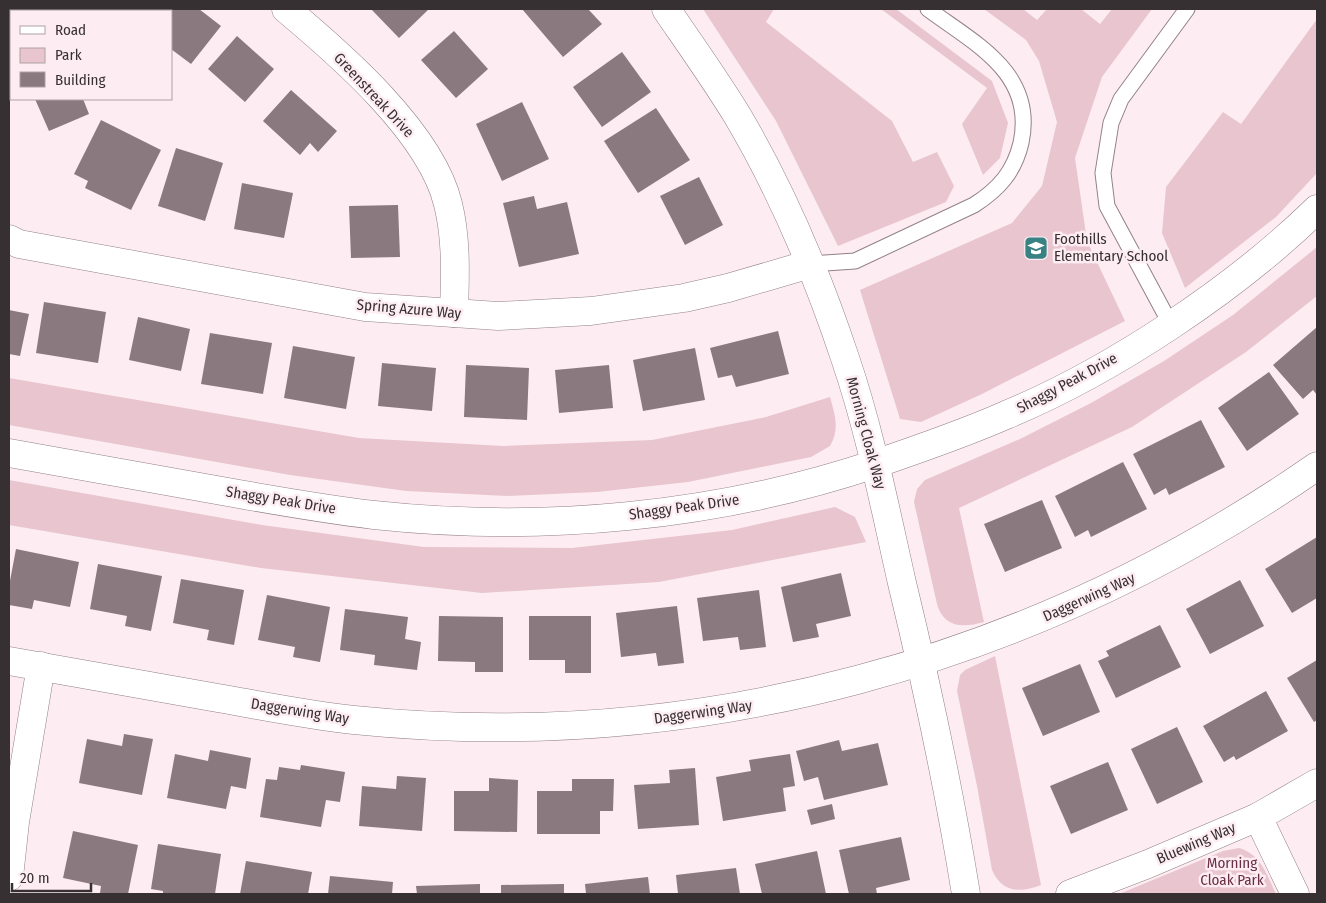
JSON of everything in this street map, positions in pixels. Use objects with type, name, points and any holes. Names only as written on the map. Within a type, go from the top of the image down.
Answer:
[{"type":"street","name":"Greenstreak Drive","points":[[286,9],[318,36],[398,117],[420,146],[437,175],[448,202],[454,230],[454,314]]},
{"type":"street","name":"Morning Cloak Way","points":[[666,9],[737,116],[770,177],[810,264],[845,357],[875,464],[922,661],[949,792],[966,894]]},
{"type":"street","name":"Shaggy Peak Drive","points":[[9,453],[258,497],[374,515],[482,522],[595,519],[715,505],[837,477],[1007,415],[1090,373],[1171,325],[1242,273],[1317,209]]},
{"type":"street","name":"Spring Azure Way","points":[[9,240],[19,244],[346,304],[454,314],[544,315],[637,306],[728,288],[810,264]]},
{"type":"street","name":"Daggerwing Way","points":[[9,661],[353,720],[475,728],[606,724],[723,711],[828,689],[922,661],[1018,628],[1144,572],[1213,533],[1317,466]]},
{"type":"street","points":[[9,877],[15,822],[41,666]]},
{"type":"street","name":"Bluewing Way","points":[[1070,894],[1148,864],[1258,817],[1317,783]]},
{"type":"street","points":[[1258,817],[1294,894]]},
{"type":"lane","points":[[810,264],[855,261],[974,205],[993,193],[1004,181],[1013,166],[1022,136],[1023,118],[1021,100],[1015,85],[994,58],[928,9]]},
{"type":"lane","points":[[1171,325],[1106,206],[1103,173],[1105,150],[1111,123],[1121,99],[1186,9]]},
{"type":"green space","points":[[703,9],[774,9],[766,22],[892,121],[913,162],[937,152],[954,186],[946,202],[838,246],[776,121]]},
{"type":"green space","points":[[881,9],[896,9],[992,81],[1008,123],[1000,158],[983,175],[962,124],[987,88]]},
{"type":"green space","points":[[984,9],[1023,9],[1037,20],[1047,9],[1081,9],[1100,24],[1112,9],[1152,9],[1102,77],[1075,158],[1087,241],[1125,321],[982,394],[921,422],[900,419],[860,290],[1012,223],[1042,186],[1057,122],[1039,61],[1026,40]]},
{"type":"green space","points":[[1317,19],[1317,173],[1276,217],[1185,288],[1162,233],[1166,187],[1223,112],[1241,124]]},
{"type":"green space","points":[[1317,247],[1317,296],[1246,352],[1132,427],[959,508],[984,622],[962,625],[949,622],[944,618],[937,604],[914,502],[917,489],[925,480],[1020,439],[1091,403],[1164,361],[1233,315]]},
{"type":"green space","points":[[9,378],[359,438],[503,446],[652,440],[766,417],[830,397],[836,428],[830,446],[811,457],[688,482],[597,492],[507,496],[406,491],[290,475],[9,425]]},
{"type":"green space","points":[[9,480],[262,525],[424,547],[572,548],[732,530],[835,507],[855,517],[866,542],[659,582],[482,593],[261,568],[9,525]]},
{"type":"green space","points":[[995,656],[1041,885],[1034,888],[1019,890],[1007,887],[996,878],[992,870],[957,691],[960,675],[965,670]]},
{"type":"green space","name":"Morning Cloak Park","points":[[1239,848],[1247,851],[1258,860],[1276,894],[1119,894],[1223,851]]},
{"type":"building","points":[[18,9],[64,10],[18,10]]},
{"type":"building","points":[[199,9],[221,26],[191,64],[172,50],[172,10],[152,10]]},
{"type":"building","points":[[371,9],[429,9],[399,38]]},
{"type":"building","points":[[522,9],[588,9],[602,24],[563,57]]},
{"type":"building","points":[[454,31],[488,69],[456,98],[421,60]]},
{"type":"building","points":[[237,36],[274,69],[245,102],[208,69]]},
{"type":"building","points":[[622,52],[651,92],[602,127],[573,87]]},
{"type":"building","points":[[291,90],[337,131],[318,152],[310,143],[300,155],[263,121]]},
{"type":"building","points":[[35,100],[83,100],[89,114],[49,131]]},
{"type":"building","points":[[522,102],[549,159],[502,181],[476,124]]},
{"type":"building","points":[[656,108],[690,160],[638,193],[604,141]]},
{"type":"building","points":[[101,120],[161,150],[131,210],[85,188],[88,181],[74,174]]},
{"type":"building","points":[[176,148],[223,163],[205,221],[158,206]]},
{"type":"building","points":[[699,177],[723,225],[685,245],[660,196]]},
{"type":"building","points":[[242,183],[293,193],[284,238],[234,229]]},
{"type":"building","points":[[534,196],[537,209],[567,202],[579,254],[519,267],[503,203]]},
{"type":"building","points":[[398,205],[400,257],[351,258],[349,206]]},
{"type":"building","points":[[44,302],[106,312],[98,363],[36,353]]},
{"type":"building","points":[[9,310],[29,314],[20,356],[9,354]]},
{"type":"building","points":[[138,317],[190,329],[181,371],[129,360]]},
{"type":"building","points":[[1317,327],[1317,395],[1313,390],[1303,399],[1273,365]]},
{"type":"building","points":[[778,331],[789,374],[736,387],[732,375],[718,378],[710,348]]},
{"type":"building","points":[[210,333],[272,343],[263,394],[201,384]]},
{"type":"building","points":[[293,346],[355,357],[346,409],[284,398]]},
{"type":"building","points":[[695,348],[705,400],[643,411],[633,360]]},
{"type":"building","points":[[382,363],[436,368],[432,411],[378,406]]},
{"type":"building","points":[[466,365],[529,368],[527,420],[464,417]]},
{"type":"building","points":[[609,365],[613,408],[559,413],[555,370]]},
{"type":"building","points":[[1269,372],[1299,414],[1247,451],[1218,408]]},
{"type":"building","points":[[1201,420],[1225,467],[1169,495],[1166,488],[1154,495],[1133,454]]},
{"type":"building","points":[[1123,462],[1147,509],[1091,537],[1088,530],[1075,537],[1055,496]]},
{"type":"building","points":[[1042,500],[1062,548],[1005,572],[984,524]]},
{"type":"building","points":[[1317,537],[1317,598],[1292,613],[1265,569]]},
{"type":"building","points":[[16,549],[79,562],[70,607],[34,600],[32,609],[9,605],[9,586]]},
{"type":"building","points":[[98,564],[162,576],[151,631],[125,626],[127,616],[90,609]]},
{"type":"building","points":[[841,573],[851,616],[816,624],[819,637],[793,642],[781,587]]},
{"type":"building","points":[[181,579],[244,590],[234,645],[207,640],[209,630],[173,623]]},
{"type":"building","points":[[1240,580],[1264,626],[1210,654],[1186,609]]},
{"type":"building","points":[[759,590],[766,647],[740,650],[738,637],[703,641],[697,598]]},
{"type":"building","points":[[267,595],[330,607],[320,662],[293,657],[295,647],[258,640]]},
{"type":"building","points":[[677,606],[684,663],[658,666],[656,653],[621,657],[616,613]]},
{"type":"building","points":[[345,609],[408,617],[405,639],[421,642],[417,670],[374,665],[375,655],[340,650]]},
{"type":"building","points":[[439,616],[503,617],[503,672],[475,672],[475,662],[438,661]]},
{"type":"building","points":[[529,616],[591,616],[591,673],[565,673],[565,660],[529,660]]},
{"type":"building","points":[[1160,625],[1181,667],[1116,698],[1098,661],[1109,656],[1106,651]]},
{"type":"building","points":[[1317,660],[1317,720],[1314,722],[1287,678]]},
{"type":"building","points":[[1080,664],[1100,712],[1043,736],[1022,688]]},
{"type":"building","points":[[1266,691],[1288,731],[1236,760],[1234,756],[1224,762],[1203,726]]},
{"type":"building","points":[[1177,727],[1203,782],[1157,804],[1131,749]]},
{"type":"building","points":[[124,734],[153,739],[142,795],[79,783],[87,739],[122,746]]},
{"type":"building","points":[[839,740],[842,751],[878,743],[888,785],[824,800],[818,777],[804,781],[796,751]]},
{"type":"building","points":[[210,750],[251,758],[246,789],[231,786],[226,809],[167,798],[175,754],[208,761]]},
{"type":"building","points":[[790,754],[795,786],[783,788],[786,811],[723,821],[716,777],[751,771],[749,760]]},
{"type":"building","points":[[1108,762],[1128,810],[1071,834],[1050,786]]},
{"type":"building","points":[[301,765],[345,772],[340,802],[326,800],[321,827],[260,817],[266,779],[277,780],[279,767],[300,770]]},
{"type":"building","points":[[695,768],[699,825],[638,829],[634,785],[670,783],[669,770]]},
{"type":"building","points":[[397,776],[426,778],[422,831],[359,826],[362,786],[396,789]]},
{"type":"building","points":[[489,778],[518,780],[517,832],[454,831],[454,791],[489,791]]},
{"type":"building","points":[[572,779],[614,779],[613,811],[600,811],[600,834],[537,834],[537,791],[572,791]]},
{"type":"building","points":[[832,804],[835,819],[811,825],[807,810]]},
{"type":"building","points":[[73,831],[138,845],[128,894],[100,893],[101,886],[63,878]]},
{"type":"building","points":[[901,837],[910,880],[876,888],[877,894],[849,894],[839,850]]},
{"type":"building","points":[[158,844],[221,854],[215,894],[163,894],[163,891],[151,889]]},
{"type":"building","points":[[817,851],[826,894],[762,894],[755,864]]},
{"type":"building","points":[[246,861],[312,872],[308,894],[240,894]]},
{"type":"building","points":[[736,868],[740,894],[678,894],[676,875]]},
{"type":"building","points":[[330,876],[393,882],[392,894],[328,894]]},
{"type":"building","points":[[648,877],[650,894],[586,894],[585,884]]},
{"type":"building","points":[[480,884],[480,894],[417,894],[416,886]]},
{"type":"building","points":[[564,884],[564,894],[501,894],[501,885]]},
{"type":"place","name":"Foothills Elementary School","points":[[1036,248]]}]
